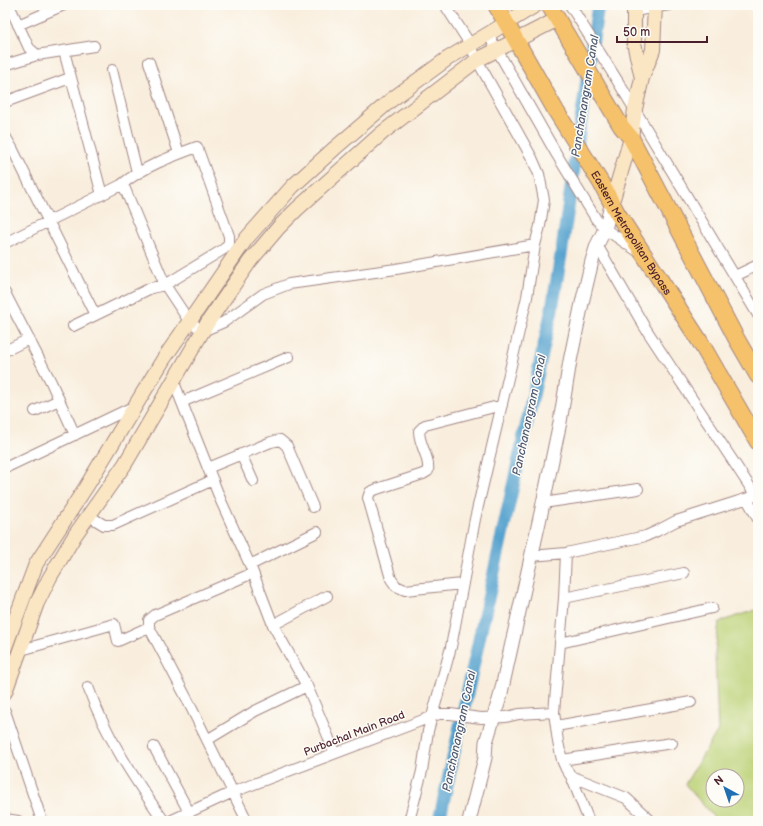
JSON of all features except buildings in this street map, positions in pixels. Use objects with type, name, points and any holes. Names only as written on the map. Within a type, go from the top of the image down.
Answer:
[{"type":"main road","name":"Eastern Metropolitan Bypass","points":[[496,5],[556,111],[612,202],[617,213],[699,340],[758,442]]},
{"type":"main road","points":[[5,647],[36,564],[86,487],[163,360],[246,239],[293,186],[391,100],[447,59],[536,5]]},
{"type":"main road","points":[[612,202],[626,132],[635,109],[642,78],[653,50],[655,7]]},
{"type":"main road","points":[[634,8],[634,43],[642,78]]},
{"type":"main road","points":[[5,692],[37,603],[50,577],[89,516],[125,464],[173,380],[232,286],[250,261],[279,227],[297,209],[382,133],[477,60],[516,40],[553,12],[626,132],[736,338],[758,376]]},
{"type":"street","points":[[9,5],[29,48],[37,56]]},
{"type":"street","points":[[18,25],[64,5]]},
{"type":"street","points":[[409,821],[422,771],[428,731],[450,647],[462,584],[525,310],[535,245],[544,200],[539,174],[524,143],[477,60],[470,44],[444,5]]},
{"type":"street","points":[[634,8],[669,5]]},
{"type":"street","points":[[570,6],[635,109],[758,315]]},
{"type":"street","points":[[488,34],[557,156],[601,224],[645,257]]},
{"type":"street","points":[[5,65],[37,56],[94,46]]},
{"type":"street","points":[[64,51],[102,195]]},
{"type":"street","points":[[149,62],[179,153]]},
{"type":"street","points":[[112,70],[137,172]]},
{"type":"street","points":[[5,102],[70,78]]},
{"type":"street","points":[[5,136],[95,315]]},
{"type":"street","points":[[5,243],[121,186],[137,172],[179,153],[197,147],[229,236],[229,243],[224,249],[165,285],[151,288],[73,326]]},
{"type":"street","points":[[121,186],[165,285],[189,320],[204,331],[224,322],[264,294],[289,284],[396,269],[535,245]]},
{"type":"street","points":[[470,821],[485,758],[487,718],[500,697],[560,422],[570,361],[582,303],[601,224],[612,202]]},
{"type":"street","points":[[597,245],[644,326],[754,497],[758,519]]},
{"type":"street","points":[[736,276],[758,266]]},
{"type":"street","points":[[5,293],[75,435]]},
{"type":"street","points":[[5,351],[29,339]]},
{"type":"street","points":[[182,402],[289,358]]},
{"type":"street","points":[[173,380],[273,625],[307,686],[334,753]]},
{"type":"street","points":[[35,411],[59,400]]},
{"type":"street","points":[[462,584],[405,590],[396,586],[391,579],[368,498],[370,492],[428,471],[429,465],[419,438],[419,431],[425,425],[502,405]]},
{"type":"street","points":[[5,456],[7,467],[135,406]]},
{"type":"street","points":[[208,468],[271,442],[280,440],[287,446],[312,507]]},
{"type":"street","points":[[241,454],[253,481]]},
{"type":"street","points":[[89,516],[104,525],[113,525],[213,480]]},
{"type":"street","points":[[543,503],[638,489]]},
{"type":"street","points":[[531,556],[566,553],[646,536],[676,521],[754,497]]},
{"type":"street","points":[[247,821],[149,627],[149,620],[155,615],[251,569],[317,532]]},
{"type":"street","points":[[566,553],[564,598],[554,712],[562,760],[571,776],[589,821]]},
{"type":"street","points":[[564,598],[684,573]]},
{"type":"street","points":[[273,625],[327,596]]},
{"type":"street","points":[[560,643],[712,608]]},
{"type":"street","points":[[21,650],[114,624],[118,640],[149,627]]},
{"type":"street","points":[[207,740],[254,711],[307,686]]},
{"type":"street","points":[[88,687],[113,740],[147,797],[164,821]]},
{"type":"street","points":[[556,726],[691,702]]},
{"type":"street","points":[[5,711],[42,821]]},
{"type":"street","name":"Purbachal Main Road","points":[[170,821],[233,792],[439,714],[487,718],[554,712]]},
{"type":"street","points":[[562,760],[672,743]]},
{"type":"street","points":[[154,747],[189,812]]},
{"type":"street","points":[[571,776],[626,798],[650,821]]},
{"type":"street","points":[[5,819],[18,821]]},
{"type":"green space","points":[[758,609],[758,821],[717,821],[706,808],[745,808],[745,768],[705,768],[705,807],[685,784],[718,730],[715,653],[719,622]]},
{"type":"waterway","name":"Panchanangram Canal","points":[[439,821],[552,309],[598,5]]}]
